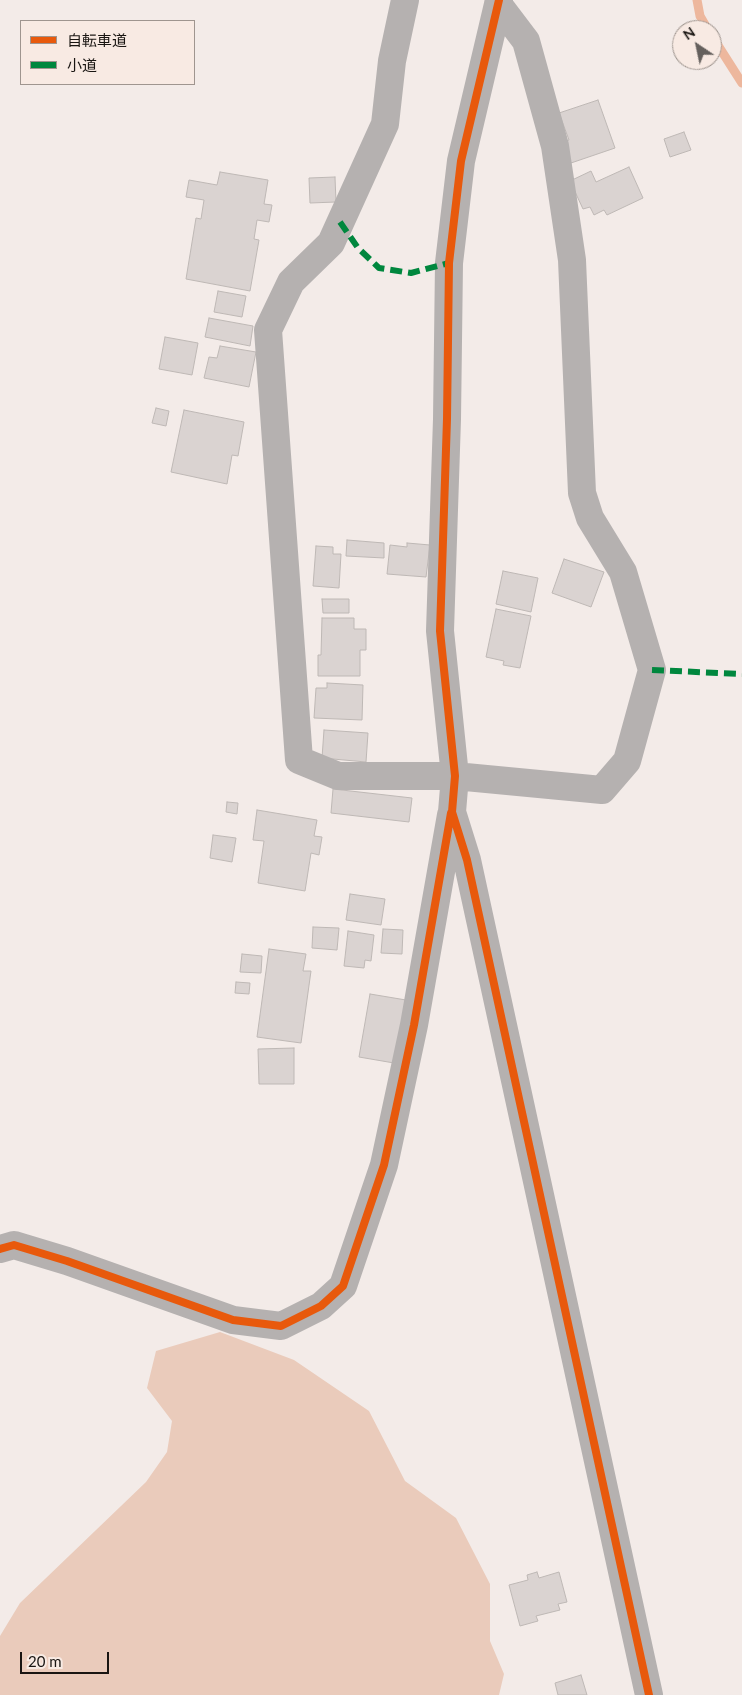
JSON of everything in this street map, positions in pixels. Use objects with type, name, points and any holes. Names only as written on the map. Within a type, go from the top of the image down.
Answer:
[{"type":"street","points":[[405,0],[392,61],[385,124],[331,243],[291,282],[268,330],[299,760],[338,776],[455,776],[602,790],[627,761],[646,701],[652,670],[623,572],[590,518],[582,492],[572,260],[555,146],[526,40],[498,2]]},
{"type":"street","points":[[0,1249],[14,1245],[67,1260],[233,1320],[281,1326],[321,1306],[343,1286],[384,1165],[414,1025],[452,812],[455,776],[440,631],[447,418],[449,263],[461,161],[498,2]]},
{"type":"street","points":[[452,812],[467,860],[649,1695]]},
{"type":"shaded area","points":[[220,1332],[294,1360],[369,1411],[405,1481],[456,1518],[490,1584],[490,1641],[504,1674],[499,1695],[0,1695],[0,1636],[20,1603],[146,1482],[167,1452],[172,1421],[147,1388],[156,1351]]},
{"type":"building","points":[[598,100],[615,148],[571,163],[564,142],[569,140],[559,113]]},
{"type":"building","points":[[684,132],[691,150],[670,157],[664,139]]},
{"type":"building","points":[[629,167],[643,198],[607,215],[604,210],[594,215],[590,207],[583,209],[570,181],[591,171],[596,182]]},
{"type":"building","points":[[220,172],[268,180],[264,204],[272,205],[269,222],[257,220],[254,239],[259,240],[250,291],[186,279],[196,218],[201,219],[204,200],[186,197],[189,180],[217,185]]},
{"type":"building","points":[[335,177],[336,202],[310,203],[309,178]]},
{"type":"building","points":[[218,291],[246,296],[242,317],[214,312]]},
{"type":"building","points":[[209,318],[253,326],[250,346],[205,337]]},
{"type":"building","points":[[165,337],[198,343],[192,375],[159,369]]},
{"type":"building","points":[[220,346],[256,352],[249,387],[204,378],[209,357],[217,358]]},
{"type":"building","points":[[156,408],[169,411],[166,426],[152,423]]},
{"type":"building","points":[[184,410],[244,422],[238,456],[232,455],[227,484],[171,472]]},
{"type":"building","points":[[347,540],[384,543],[384,558],[346,556]]},
{"type":"building","points":[[407,543],[430,545],[426,577],[387,574],[390,545],[407,547]]},
{"type":"building","points":[[316,546],[333,547],[333,554],[341,554],[339,588],[313,586]]},
{"type":"building","points":[[564,559],[604,572],[591,607],[552,593]]},
{"type":"building","points":[[503,571],[538,578],[531,612],[496,604]]},
{"type":"building","points":[[322,599],[349,599],[349,613],[323,613]]},
{"type":"building","points":[[496,609],[531,616],[520,668],[503,665],[504,661],[486,657]]},
{"type":"building","points":[[322,618],[354,618],[354,629],[366,629],[366,650],[360,650],[360,676],[318,676],[318,655],[321,655]]},
{"type":"building","points":[[327,683],[363,685],[362,720],[314,718],[316,688],[327,688]]},
{"type":"building","points":[[324,730],[368,733],[366,762],[322,758]]},
{"type":"building","points":[[333,789],[412,798],[409,822],[331,813]]},
{"type":"building","points":[[227,802],[238,803],[237,814],[226,812]]},
{"type":"building","points":[[257,810],[317,820],[314,836],[322,837],[319,855],[311,853],[305,891],[258,883],[264,841],[253,840]]},
{"type":"building","points":[[213,835],[236,838],[232,862],[210,858]]},
{"type":"building","points":[[350,894],[385,899],[381,925],[346,920]]},
{"type":"building","points":[[313,927],[339,928],[337,950],[312,948]]},
{"type":"building","points":[[383,929],[403,930],[402,954],[381,953]]},
{"type":"building","points":[[348,931],[374,935],[371,961],[365,960],[364,968],[344,966]]},
{"type":"building","points":[[269,949],[306,954],[303,971],[311,971],[301,1043],[257,1037]]},
{"type":"building","points":[[242,954],[262,956],[261,973],[240,972]]},
{"type":"building","points":[[236,982],[250,983],[249,994],[235,993]]},
{"type":"building","points":[[370,994],[406,1000],[394,1063],[359,1057]]},
{"type":"building","points":[[294,1048],[294,1084],[259,1084],[258,1049]]},
{"type":"building","points":[[537,1572],[539,1578],[559,1572],[567,1602],[558,1604],[560,1610],[536,1616],[538,1621],[520,1626],[509,1585],[528,1580],[527,1575]]},
{"type":"building","points":[[581,1675],[587,1695],[558,1695],[555,1683]]},
{"type":"waterway","points":[[697,0],[702,20]]},
{"type":"waterway","points":[[722,52],[742,83]]},
{"type":"marked path","points":[[340,222],[358,248],[379,268],[411,273],[449,263]]},
{"type":"marked path","points":[[652,670],[742,674]]},
{"type":"cycle path","points":[[499,0],[461,161],[449,263],[447,419],[440,631],[455,776],[452,812],[467,860],[649,1695]]},
{"type":"cycle path","points":[[0,1249],[14,1245],[67,1261],[233,1320],[281,1326],[321,1306],[343,1286],[384,1165],[414,1025],[451,813]]}]
